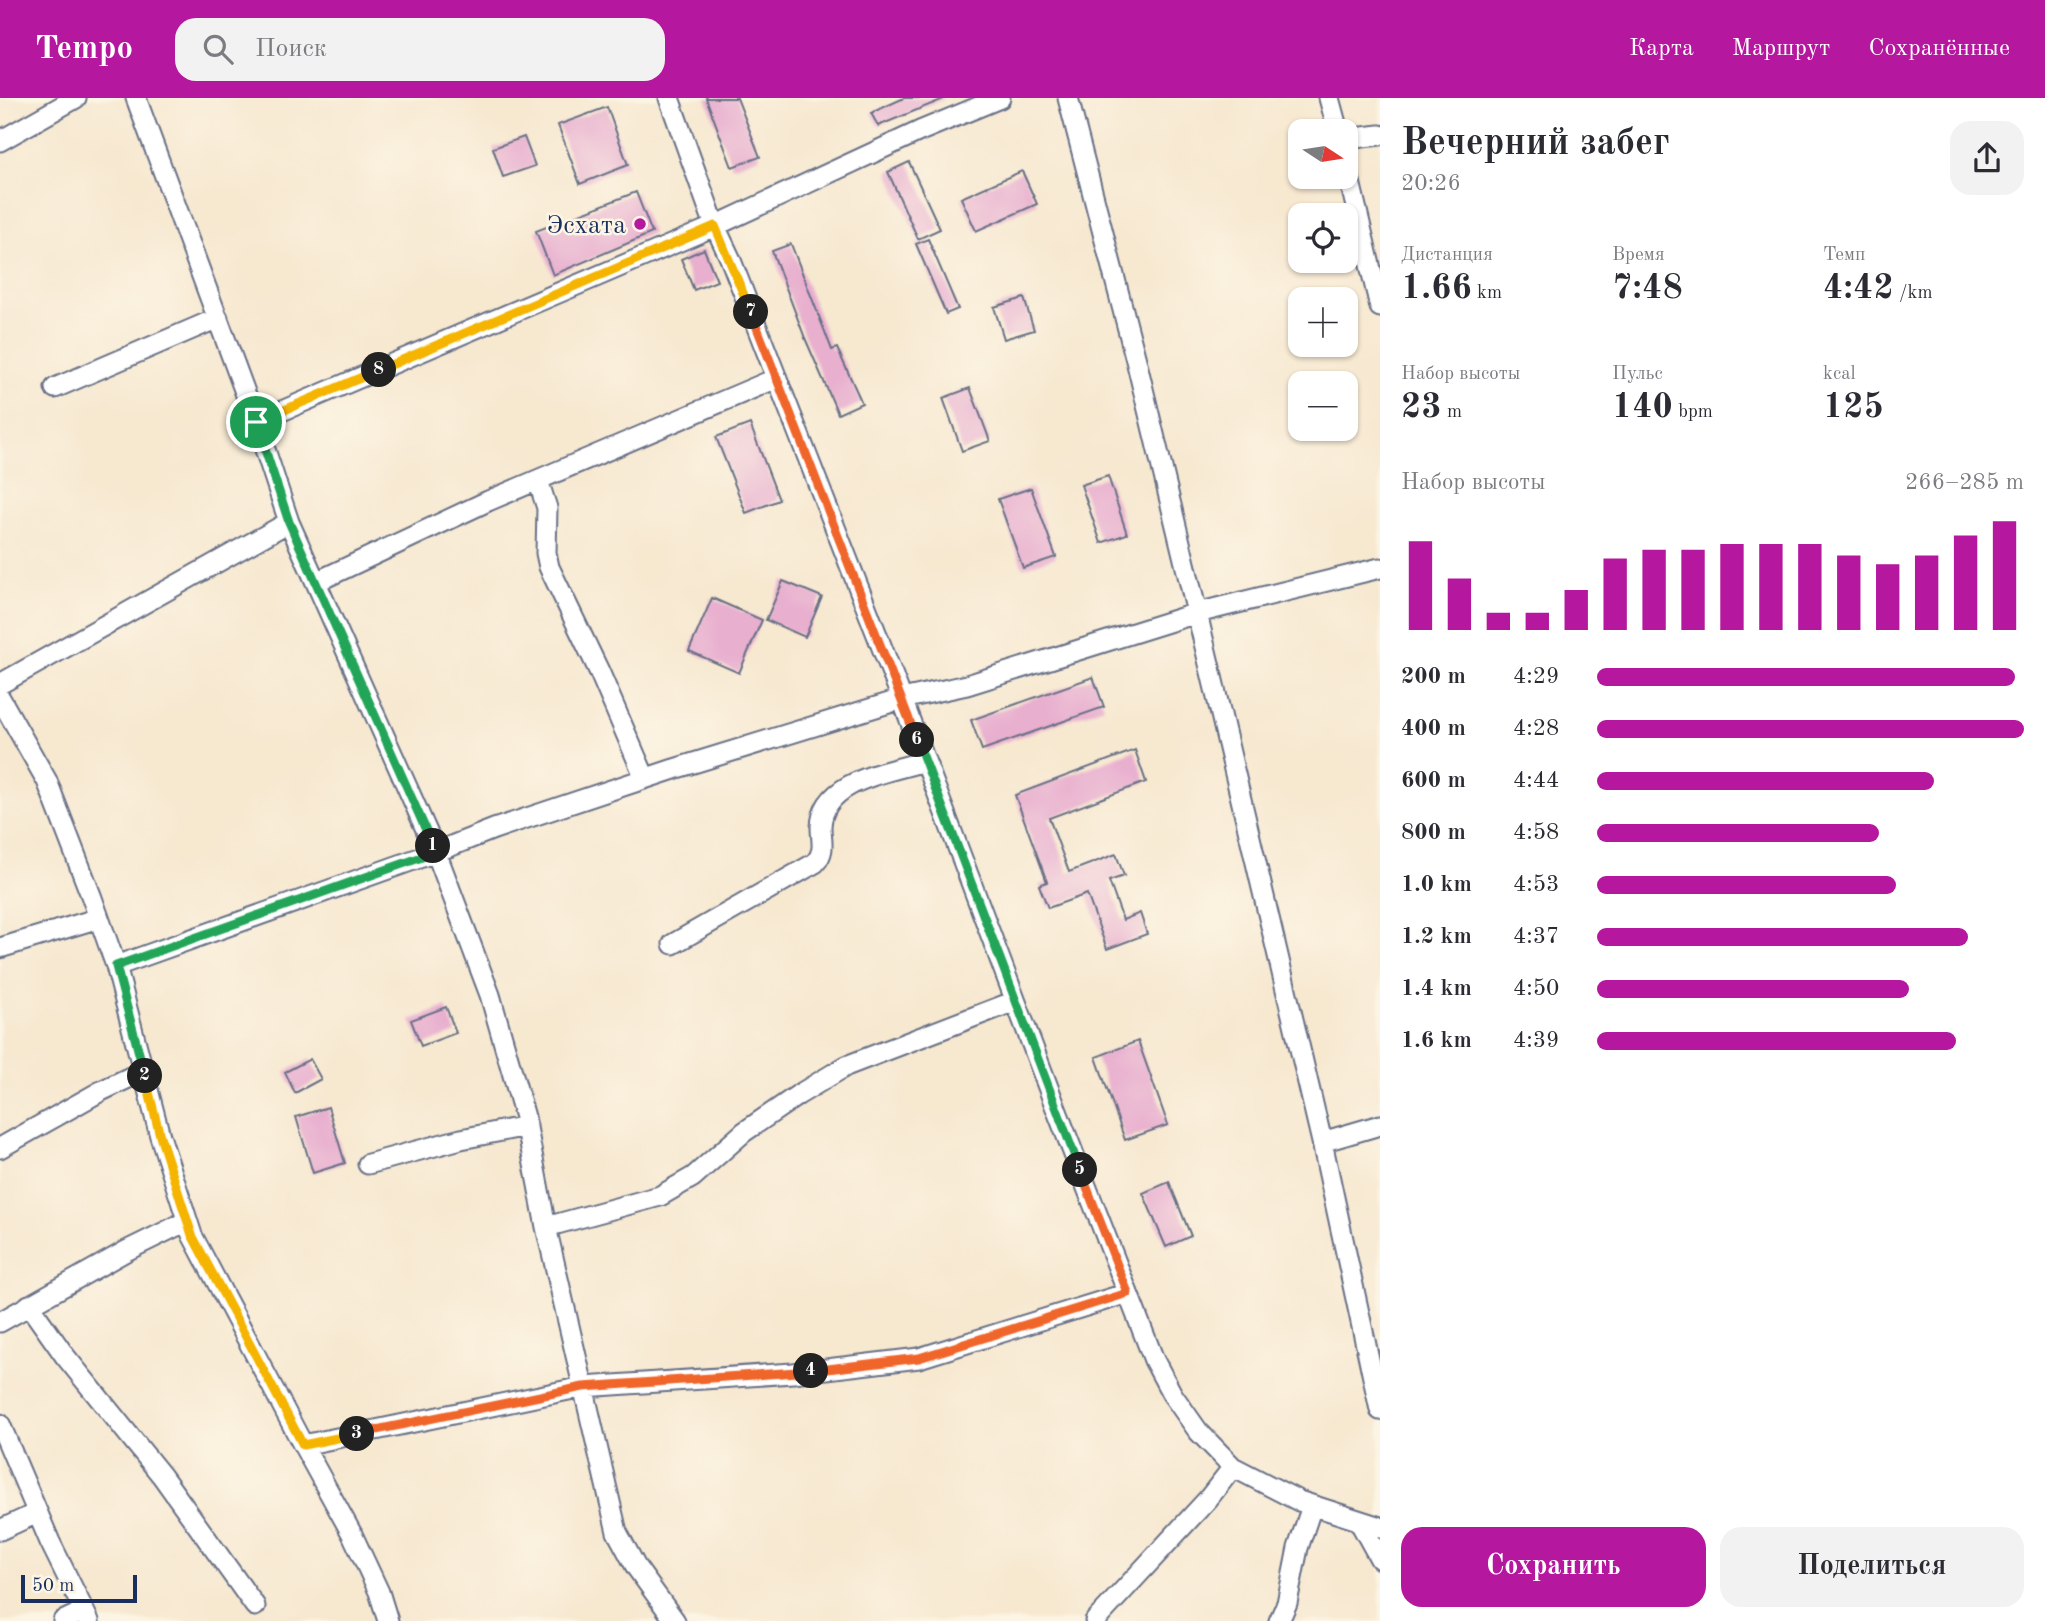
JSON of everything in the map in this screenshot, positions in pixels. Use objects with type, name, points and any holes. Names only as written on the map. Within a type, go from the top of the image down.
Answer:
[{"type":"street","points":[[0,141],[76,98]]},
{"type":"street","points":[[136,98],[256,422],[289,522],[436,852],[491,995],[527,1126],[546,1227],[617,1532],[636,1567],[675,1621]]},
{"type":"street","points":[[669,98],[715,226],[730,258],[902,699],[1154,1360],[1172,1394],[1198,1431],[1233,1467],[1312,1506],[1380,1528]]},
{"type":"street","points":[[256,422],[715,226],[908,136],[1000,98]]},
{"type":"street","points":[[1068,98],[1137,364],[1197,613],[1322,1142],[1380,1410]]},
{"type":"street","points":[[1329,98],[1335,119]]},
{"type":"street","points":[[1358,138],[1380,135]]},
{"type":"street","points":[[1352,189],[1380,307]]},
{"type":"street","points":[[55,388],[218,318]]},
{"type":"street","points":[[316,582],[488,500],[777,378]]},
{"type":"street","points":[[538,480],[547,508],[548,568],[599,671],[645,778]]},
{"type":"street","points":[[0,684],[289,522]]},
{"type":"street","points":[[116,966],[494,829],[645,778],[902,699],[967,685],[1197,613],[1380,568]]},
{"type":"street","points":[[0,698],[47,781],[99,918],[116,966],[160,1136],[192,1235],[352,1534],[379,1592],[388,1621]]},
{"type":"street","points":[[673,944],[816,863],[821,857],[823,846],[821,827],[824,808],[840,790],[925,761]]},
{"type":"street","points":[[0,948],[99,918]]},
{"type":"street","points":[[546,1227],[660,1196],[693,1177],[744,1132],[846,1066],[1016,1001]]},
{"type":"street","points":[[0,1148],[102,1091],[144,1071]]},
{"type":"street","points":[[1322,1142],[1380,1125]]},
{"type":"street","points":[[368,1164],[461,1139],[527,1126]]},
{"type":"street","points":[[0,1322],[126,1251],[187,1221]]},
{"type":"street","points":[[303,1445],[583,1387],[793,1373],[919,1358],[1128,1293]]},
{"type":"street","points":[[29,1306],[65,1356],[162,1476],[255,1606]]},
{"type":"street","points":[[0,1423],[37,1513],[87,1616],[63,1621]]},
{"type":"street","points":[[1095,1621],[1208,1499],[1233,1467]]},
{"type":"street","points":[[1279,1621],[1287,1603],[1298,1548],[1312,1506]]},
{"type":"street","points":[[0,1530],[37,1513]]},
{"type":"street","points":[[1359,1521],[1380,1559]]},
{"type":"building","points":[[706,98],[737,98],[760,157],[732,167]]},
{"type":"building","points":[[904,98],[944,99],[878,126],[871,113]]},
{"type":"building","points":[[607,107],[628,165],[580,184],[558,125]]},
{"type":"building","points":[[524,137],[535,166],[503,177],[493,148]]},
{"type":"building","points":[[909,162],[940,229],[918,239],[888,172]]},
{"type":"building","points":[[1022,171],[1037,204],[976,231],[961,198]]},
{"type":"building","points":[[636,192],[652,233],[553,275],[536,231]]},
{"type":"building","points":[[928,239],[958,309],[946,314],[916,244]]},
{"type":"building","points":[[791,244],[832,350],[837,348],[862,403],[838,414],[772,251]]},
{"type":"building","points":[[704,249],[717,281],[694,290],[681,259]]},
{"type":"building","points":[[1024,298],[1034,330],[1004,339],[994,307]]},
{"type":"building","points":[[970,388],[990,441],[962,451],[943,398]]},
{"type":"building","points":[[750,424],[779,500],[746,513],[716,437]]},
{"type":"building","points":[[1108,476],[1127,534],[1101,543],[1081,485]]},
{"type":"building","points":[[1031,488],[1056,557],[1023,568],[998,499]]},
{"type":"building","points":[[783,581],[822,597],[805,637],[766,620]]},
{"type":"building","points":[[712,598],[762,620],[739,673],[689,651]]},
{"type":"building","points":[[1093,677],[1104,707],[982,750],[971,720]]},
{"type":"building","points":[[1135,750],[1146,782],[1049,818],[1069,872],[1116,854],[1124,876],[1109,881],[1123,920],[1140,913],[1147,934],[1107,949],[1087,894],[1048,908],[1039,885],[1047,882],[1015,795]]},
{"type":"building","points":[[446,1007],[456,1033],[421,1046],[411,1020]]},
{"type":"building","points":[[1138,1041],[1168,1125],[1125,1140],[1096,1057]]},
{"type":"building","points":[[310,1059],[321,1079],[295,1093],[285,1072]]},
{"type":"building","points":[[328,1107],[345,1163],[313,1173],[296,1117]]},
{"type":"building","points":[[1169,1182],[1191,1236],[1166,1247],[1143,1193]]},
{"type":"place","name":"Эсхата","points":[[640,224]]},
{"type":"route","points":[[715,226],[730,258],[902,699],[1128,1293],[919,1358],[793,1373],[583,1387],[303,1445],[192,1235],[160,1136],[116,966],[436,852],[289,522],[256,422],[715,226]]}]
